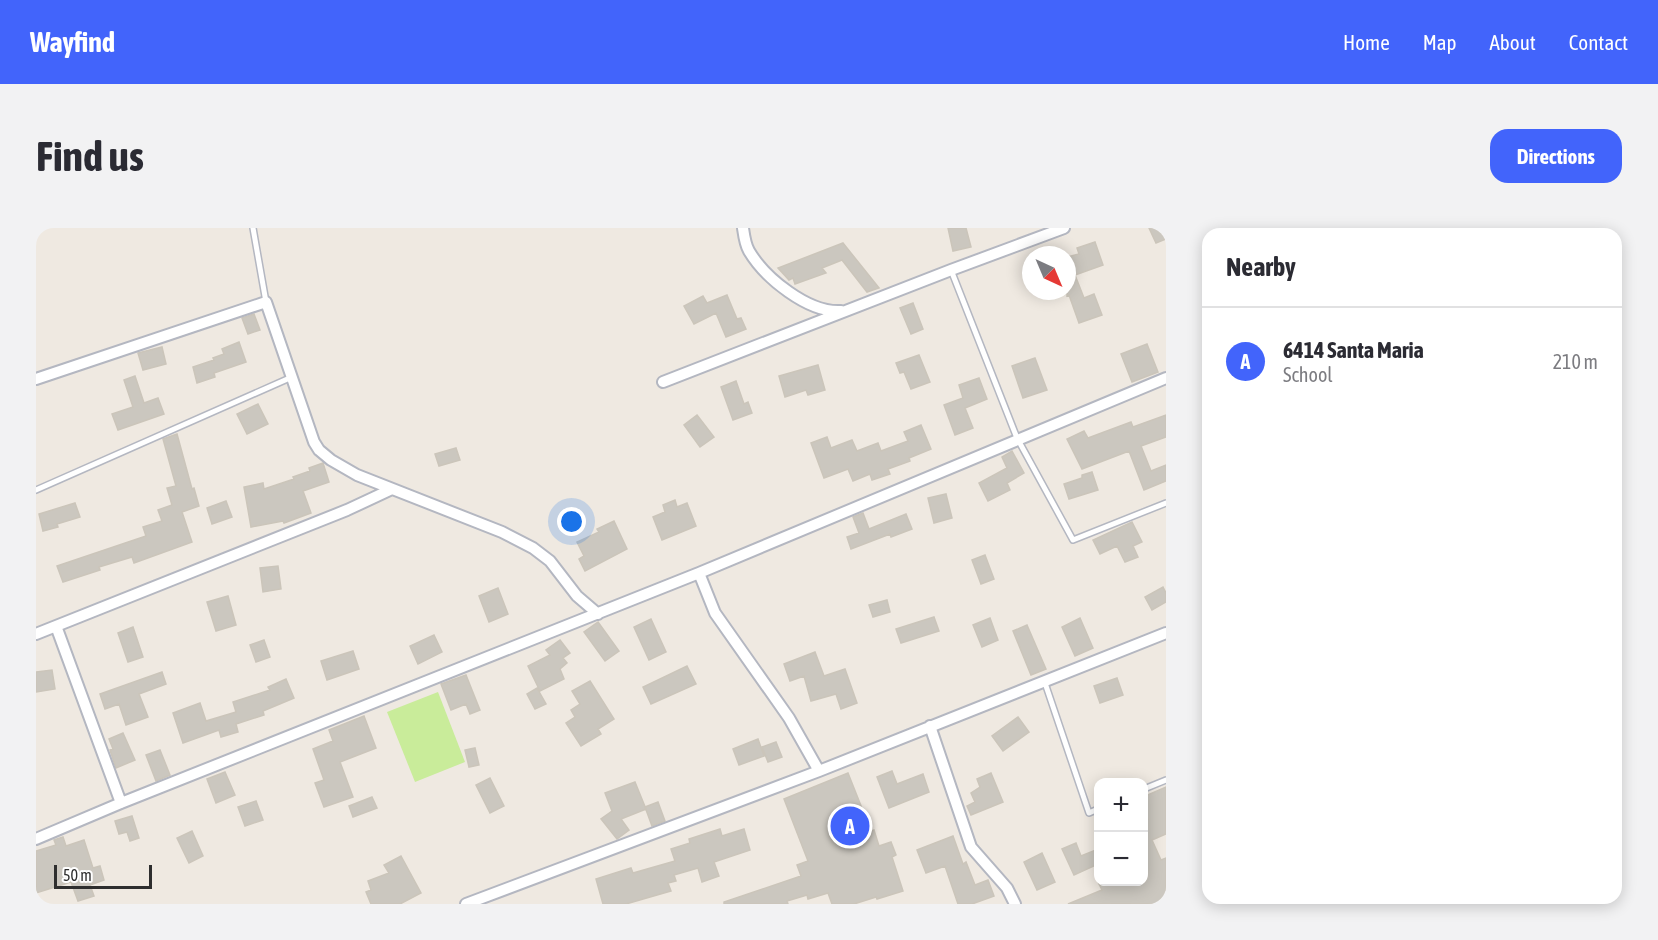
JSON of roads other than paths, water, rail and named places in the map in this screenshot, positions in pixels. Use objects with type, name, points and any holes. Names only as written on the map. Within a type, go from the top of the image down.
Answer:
[{"type":"street","points":[[742,228],[748,249],[762,268],[782,288],[831,312],[848,310]]},
{"type":"street","points":[[663,382],[1064,228]]},
{"type":"street","points":[[36,379],[267,302],[314,442],[319,450],[357,475],[502,532],[533,548],[550,561],[577,596],[598,614]]},
{"type":"street","points":[[36,839],[699,573],[1017,438],[1166,378]]},
{"type":"street","points":[[36,634],[347,510],[392,489]]},
{"type":"street","points":[[699,573],[715,613],[789,718],[819,771]]},
{"type":"street","points":[[56,626],[121,803]]},
{"type":"street","points":[[466,904],[819,771],[1166,633]]},
{"type":"street","points":[[930,726],[971,847],[1007,888],[1016,904]]},
{"type":"lane","points":[[253,228],[267,302]]},
{"type":"lane","points":[[951,270],[1017,438],[1073,540],[1166,503]]},
{"type":"lane","points":[[36,490],[292,377]]},
{"type":"lane","points":[[1045,683],[1089,813],[1094,811]]},
{"type":"lane","points":[[1148,787],[1166,780]]},
{"type":"place","name":"6414 Santa Maria","points":[[850,826]]}]
